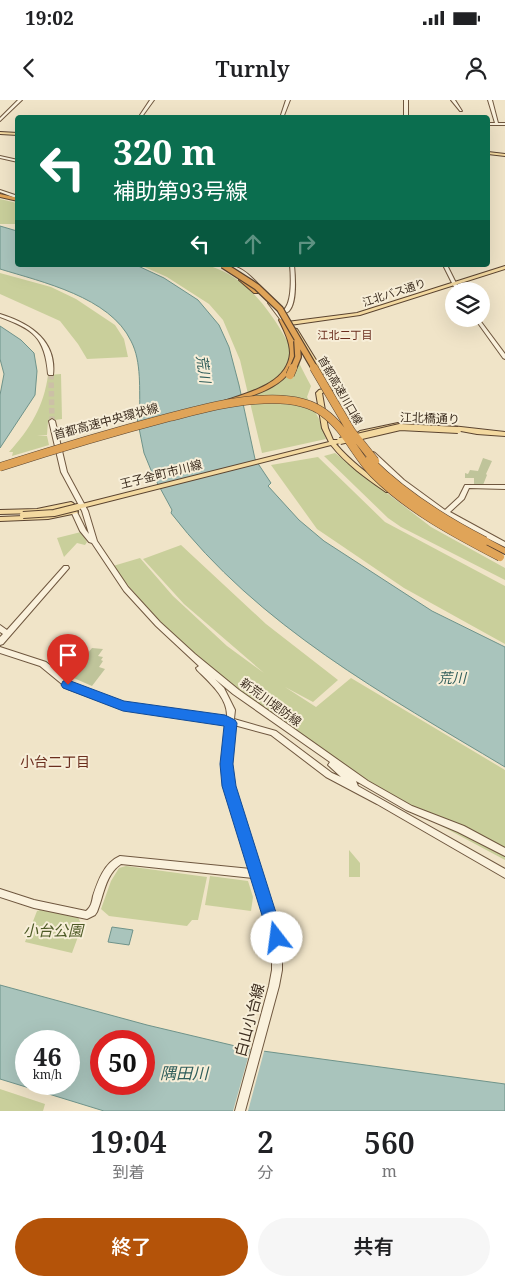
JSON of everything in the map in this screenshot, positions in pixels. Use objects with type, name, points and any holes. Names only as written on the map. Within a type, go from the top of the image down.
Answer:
[{"type":"highway","points":[[0,195],[15,199]]},
{"type":"highway","points":[[0,195],[15,199]]},
{"type":"highway","name":"首都高速川口線","points":[[224,267],[248,284],[284,318],[344,420],[377,463],[398,482],[447,516]]},
{"type":"highway","name":"首都高速川口線","points":[[284,318],[345,432],[373,468],[421,512]]},
{"type":"highway","name":"首都高速中央環状線","points":[[183,414],[255,395],[276,386],[288,377],[295,368],[299,352],[296,340],[284,318]]},
{"type":"highway","name":"首都高速中央環状線","points":[[0,467],[89,438],[227,403],[262,398],[286,399],[312,406],[332,418],[372,464],[401,489],[447,520],[505,550]]},
{"type":"highway","name":"首都高速中央環状線","points":[[183,414],[238,402],[262,399],[289,400],[311,406],[330,419],[374,474],[421,512],[459,536],[505,560]]},
{"type":"highway","points":[[373,468],[424,510],[461,534],[505,550]]},
{"type":"highway","points":[[447,516],[505,550]]},
{"type":"highway","name":"首都高速中央環状線","points":[[447,516],[485,541]]},
{"type":"main road","points":[[0,120],[20,100]]},
{"type":"main road","points":[[141,115],[152,100]]},
{"type":"main road","points":[[282,115],[288,100]]},
{"type":"main road","points":[[406,100],[406,115]]},
{"type":"main road","points":[[453,100],[461,110]]},
{"type":"main road","points":[[490,100],[496,124]]},
{"type":"main road","points":[[490,124],[505,124]]},
{"type":"main road","points":[[0,133],[15,134]]},
{"type":"main road","points":[[490,152],[505,153]]},
{"type":"main road","points":[[0,157],[15,160]]},
{"type":"main road","points":[[233,267],[244,273],[284,318],[356,437],[392,483],[408,497],[438,517],[505,550]]},
{"type":"main road","points":[[284,318],[289,306],[293,277],[292,267]]},
{"type":"main road","points":[[446,267],[451,282]]},
{"type":"main road","name":"江北バス通り","points":[[458,282],[505,267]]},
{"type":"main road","name":"江北バス通り","points":[[284,318],[358,314],[445,286]]},
{"type":"main road","points":[[0,315],[22,325],[41,339],[50,353],[51,374]]},
{"type":"main road","points":[[484,327],[505,357]]},
{"type":"main road","points":[[327,389],[321,391],[319,395],[324,427],[333,443],[376,482],[420,511],[432,517],[447,516],[462,498],[467,486],[505,487]]},
{"type":"main road","points":[[52,422],[64,472],[79,507],[83,530],[98,548]]},
{"type":"main road","name":"江北橋通り","points":[[333,443],[400,427],[505,434]]},
{"type":"main road","points":[[356,437],[399,430],[482,432]]},
{"type":"main road","points":[[356,437],[392,473],[447,516]]},
{"type":"main road","name":"王子金町市川線","points":[[0,515],[54,512],[79,507],[333,443]]},
{"type":"main road","points":[[0,515],[48,517],[79,507]]},
{"type":"main road","name":"新荒川堤防線","points":[[79,507],[98,548],[126,589],[158,624],[192,656],[242,697],[315,750],[394,801],[461,829],[505,852]]},
{"type":"main road","points":[[0,642],[66,568]]},
{"type":"main road","points":[[0,628],[7,634]]},
{"type":"main road","name":"新荒川堤防線","points":[[0,650],[43,664],[71,687],[112,703],[143,710],[225,720],[230,723],[250,726],[273,733],[289,743],[320,769],[505,874]]},
{"type":"main road","name":"白山小台線","points":[[192,656],[201,670],[218,686],[231,710],[226,755],[227,774],[274,926],[278,954],[274,986],[240,1111]]},
{"type":"main road","points":[[315,750],[353,784],[354,789]]},
{"type":"main road","points":[[0,893],[34,904],[87,914],[94,909],[112,866],[120,860],[257,874]]},
{"type":"green space","points":[[0,199],[15,203],[15,224],[0,224]]},
{"type":"green space","points":[[144,267],[212,267],[229,274],[259,300],[293,351],[311,386],[307,397],[319,419],[326,439],[262,453],[240,360],[223,320],[209,304],[167,277]]},
{"type":"green space","points":[[0,273],[51,287],[76,299],[115,325],[124,339],[128,357],[87,359],[60,321],[0,294]]},
{"type":"green space","points":[[61,374],[62,419],[48,421],[47,435],[37,436],[47,436],[49,445],[12,456],[13,452],[9,452],[30,426],[39,407],[48,375]]},
{"type":"green space","points":[[335,453],[431,527],[505,568],[505,580],[401,527],[388,518],[324,456]]},
{"type":"green space","points":[[318,457],[385,522],[505,586],[505,644],[404,588],[317,529],[271,465]]},
{"type":"green space","points":[[483,458],[492,461],[483,485],[474,484],[474,478],[465,478],[465,473],[468,474],[470,470],[478,471]]},
{"type":"green space","points":[[81,532],[87,542],[85,545],[77,543],[64,557],[57,538]]},
{"type":"green space","points":[[181,545],[266,624],[338,680],[313,702],[285,687],[316,707],[351,678],[505,770],[505,860],[421,815],[385,793],[331,757],[233,686],[149,610],[113,566],[140,558],[173,596],[227,646],[264,673],[184,604],[143,559]]},
{"type":"green space","points":[[92,648],[103,649],[98,656],[103,657],[99,667],[105,669],[92,686],[69,676]]},
{"type":"green space","points":[[349,850],[360,863],[360,877],[349,877]]},
{"type":"green space","points":[[126,866],[207,877],[198,920],[192,920],[187,926],[109,916],[101,909],[111,881],[119,868]]},
{"type":"green space","points":[[210,876],[248,881],[253,897],[251,911],[205,905]]},
{"type":"green space","name":"小台公園","points":[[37,911],[78,917],[82,926],[72,953],[25,942]]},
{"type":"green space","points":[[0,1089],[45,1104],[43,1111],[0,1111]]},
{"type":"water","name":"荒川","points":[[0,226],[15,230],[15,267],[140,267],[164,278],[198,300],[219,325],[229,347],[255,459],[271,483],[268,486],[299,520],[324,541],[432,611],[505,647],[505,767],[414,713],[326,655],[283,624],[243,590],[205,553],[171,513],[172,510],[153,475],[144,453],[137,418],[140,413],[140,386],[137,358],[131,341],[121,326],[108,313],[73,293],[0,269]]},
{"type":"water","points":[[0,326],[21,340],[34,353],[37,371],[35,395],[0,448],[0,395],[4,374],[0,359]]},
{"type":"water","points":[[112,927],[133,930],[129,945],[108,942]]},
{"type":"water","name":"隅田川","points":[[0,985],[147,1025],[248,1049],[505,1084],[505,1111],[104,1111],[52,1095],[80,1095],[80,1030],[15,1030],[15,1084],[0,1079]]},
{"type":"pier","points":[[251,1047],[265,1048],[248,1111],[233,1111]]},
{"type":"tunnel","points":[[51,374],[52,421]]},
{"type":"district","name":"江北二丁目","points":[[345,334]]},
{"type":"district","name":"小台二丁目","points":[[55,761]]},
{"type":"route","points":[[68,685],[123,706],[225,720],[230,723],[226,755],[229,786],[277,938]]}]
